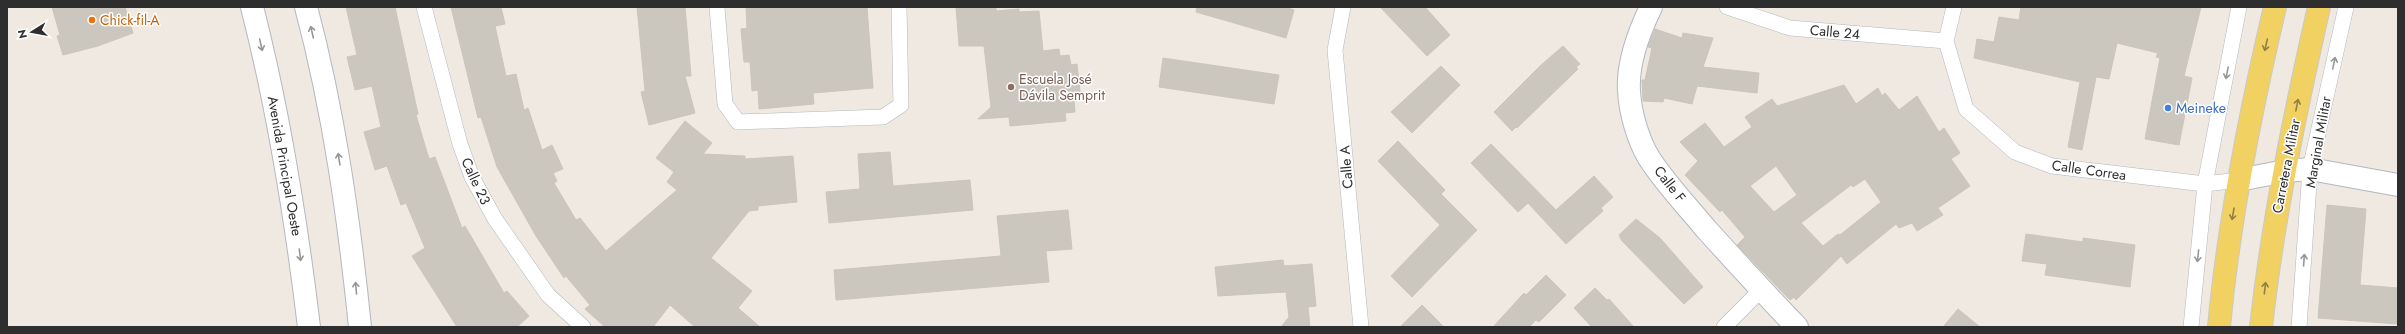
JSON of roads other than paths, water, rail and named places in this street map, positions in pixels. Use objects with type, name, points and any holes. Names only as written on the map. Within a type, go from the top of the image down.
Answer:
[{"type":"main road","name":"Avenida Principal Oeste","points":[[252,7],[277,117],[290,186],[309,327]]},
{"type":"main road","points":[[306,7],[338,156],[352,248],[360,327]]},
{"type":"main road","name":"Calle F","points":[[1651,7],[1641,28],[1633,58],[1629,91],[1635,123],[1648,157],[1683,202],[1761,290],[1797,327]]},
{"type":"main road","points":[[2219,327],[2225,263],[2239,180],[2253,103],[2275,7]]},
{"type":"main road","name":"Carretera Militar","points":[[2261,327],[2268,263],[2285,171],[2319,7]]},
{"type":"main road","points":[[2239,180],[2285,171],[2310,169],[2398,185]]},
{"type":"street","name":"Calle 23","points":[[424,7],[460,144],[472,177],[495,219],[548,295],[583,327]]},
{"type":"street","points":[[717,7],[725,104],[738,122],[883,117],[901,105],[899,12]]},
{"type":"street","name":"Calle A","points":[[1343,7],[1335,50],[1361,327]]},
{"type":"street","name":"Calle 24","points":[[1727,7],[1790,28],[1946,41]]},
{"type":"street","name":"Calle Correa","points":[[1954,7],[1946,41],[1966,109],[2015,152],[2052,166],[2205,184],[2239,180]]},
{"type":"street","points":[[2191,327],[2205,184],[2239,7]]},
{"type":"street","name":"Marginal Militar","points":[[2299,327],[2310,169],[2346,7]]},
{"type":"street","points":[[1724,327],[1761,290]]},
{"type":"place","name":"Chick-fil-A","points":[[92,20]]},
{"type":"place","name":"Escuela José Dávila Semprit","points":[[1011,87]]},
{"type":"place","name":"Meineke","points":[[2168,108]]}]
